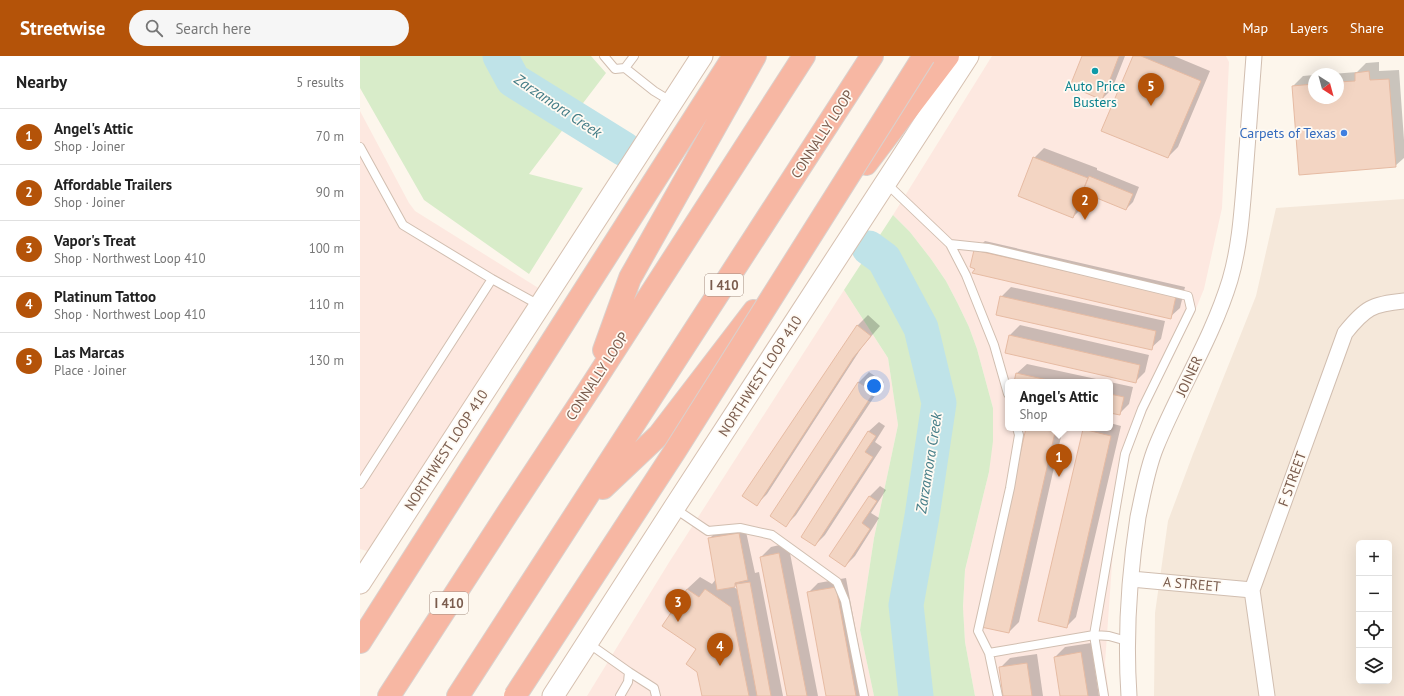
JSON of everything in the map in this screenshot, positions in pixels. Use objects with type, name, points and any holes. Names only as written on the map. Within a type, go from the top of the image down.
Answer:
[{"type":"highway","points":[[360,642],[734,56]]},
{"type":"highway","points":[[592,385],[630,278],[755,56]]},
{"type":"highway","name":"CONNALLY LOOP","points":[[388,696],[508,510],[592,385],[804,56]]},
{"type":"highway","name":"CONNALLY LOOP","points":[[458,696],[872,56]]},
{"type":"highway","points":[[515,696],[679,444],[924,56]]},
{"type":"highway","points":[[576,514],[659,435],[948,56]]},
{"type":"main road","name":"NORTHWEST LOOP 410","points":[[362,577],[702,56]]},
{"type":"main road","name":"NORTHWEST LOOP 410","points":[[553,696],[968,56]]},
{"type":"street","name":"JOINER","points":[[1129,696],[1126,661],[1131,579],[1135,540],[1144,483],[1155,447],[1218,314],[1230,279],[1238,242],[1242,212],[1254,56]]},
{"type":"street","name":"F STREET","points":[[1267,696],[1252,590],[1345,333],[1358,317],[1371,308],[1383,303],[1404,301]]},
{"type":"street","name":"A STREET","points":[[1131,579],[1252,590]]},
{"type":"lane","points":[[604,56],[616,69],[625,68],[649,88],[672,102]]},
{"type":"lane","points":[[625,68],[634,56]]},
{"type":"lane","points":[[360,147],[403,225],[492,279],[540,305]]},
{"type":"lane","points":[[885,183],[950,244],[966,275],[994,345],[1005,384]]},
{"type":"lane","points":[[950,244],[988,248],[1188,296],[1191,309],[1142,409],[1125,454],[1094,635],[1104,696]]},
{"type":"lane","points":[[360,484],[492,279]]},
{"type":"lane","points":[[998,696],[989,653],[978,631],[1010,488],[1019,435],[1018,431]]},
{"type":"lane","points":[[674,508],[708,531],[740,528],[772,535],[837,582],[845,601],[864,696]]},
{"type":"lane","points":[[989,653],[1094,635],[1108,636],[1127,641]]},
{"type":"lane","points":[[587,642],[654,688],[656,696]]},
{"type":"lane","points":[[620,696],[628,682],[629,672]]},
{"type":"shaded area","points":[[992,56],[1226,56],[1229,62],[1222,208],[1204,289],[1193,316],[1137,433],[1125,469],[1114,536],[1105,663],[1109,696],[975,696],[965,642],[963,608],[965,570],[989,472],[993,408],[977,349],[969,327],[946,281],[910,232],[893,215]]},
{"type":"shaded area","points":[[360,111],[409,203],[415,211],[540,289],[367,551],[360,549]]},
{"type":"shaded area","points":[[1404,199],[1404,696],[1154,696],[1155,613],[1168,521],[1256,296],[1276,208]]},
{"type":"shaded area","points":[[844,290],[888,358],[898,425],[874,538],[860,630],[874,696],[587,696],[668,564]]},
{"type":"green space","points":[[360,56],[591,56],[606,73],[529,174],[583,188],[529,274],[424,200],[360,88]]},
{"type":"green space","points":[[893,215],[910,232],[931,259],[946,281],[958,304],[977,349],[993,408],[993,441],[989,472],[965,570],[963,607],[965,642],[975,696],[874,696],[860,630],[874,538],[898,425],[888,358],[844,290]]},
{"type":"building","name":"Auto Price Busters","points":[[1082,56],[1119,56],[1102,100],[1070,86]]},
{"type":"building","points":[[1133,56],[1141,56],[1201,81],[1168,158],[1101,131]]},
{"type":"building","name":"Carpets of Texas","points":[[1369,71],[1370,80],[1389,79],[1396,167],[1299,175],[1292,86],[1308,85],[1308,104],[1344,104],[1344,82],[1355,81],[1355,73]]},
{"type":"building","points":[[1033,157],[1088,178],[1073,218],[1018,196]]},
{"type":"building","points":[[1089,176],[1133,194],[1126,210],[1082,192]]},
{"type":"building","points":[[974,250],[1176,296],[1171,319],[972,273],[975,269],[970,267]]},
{"type":"building","points":[[1000,296],[1156,331],[1152,350],[996,315]]},
{"type":"building","points":[[857,325],[871,336],[853,358],[757,506],[742,496]]},
{"type":"building","points":[[1009,335],[1140,365],[1136,383],[1005,353]]},
{"type":"building","points":[[1016,373],[1043,379],[1015,379]]},
{"type":"building","points":[[858,382],[874,392],[786,527],[770,516]]},
{"type":"building","points":[[1113,395],[1124,397],[1120,415],[1113,414]]},
{"type":"building","points":[[868,431],[876,436],[865,452],[873,457],[815,546],[801,537]]},
{"type":"building","points":[[1025,431],[1055,431],[1009,633],[981,627]]},
{"type":"building","points":[[1083,431],[1091,431],[1111,436],[1067,628],[1038,621]]},
{"type":"building","points":[[869,496],[877,501],[862,523],[870,529],[845,567],[829,556]]},
{"type":"building","points":[[739,533],[748,580],[735,583],[735,587],[717,590],[708,538]]},
{"type":"building","points":[[779,553],[807,696],[787,696],[760,557]]},
{"type":"building","points":[[750,582],[771,696],[757,696],[736,584]]},
{"type":"building","points":[[836,587],[856,696],[826,696],[807,592]]},
{"type":"building","points":[[687,589],[699,597],[705,589],[731,607],[749,696],[702,696],[697,672],[686,664],[696,649],[662,626]]},
{"type":"building","points":[[1081,652],[1088,696],[1060,696],[1054,657]]},
{"type":"building","points":[[1027,663],[1032,696],[1003,696],[999,667]]},
{"type":"waterway","name":"Zarzamora Creek","points":[[500,56],[513,80],[624,149]]},
{"type":"waterway","name":"Zarzamora Creek","points":[[869,248],[884,259],[921,328],[939,403],[922,516],[906,605],[916,696]]},
{"type":"place","name":"Auto Price Busters","points":[[1095,71]]},
{"type":"place","name":"Las Marcas","points":[[1151,106]]},
{"type":"place","name":"Carpets of Texas","points":[[1344,133]]},
{"type":"place","name":"Affordable Trailers","points":[[1085,220]]},
{"type":"place","name":"Angel's Attic","points":[[1059,477]]},
{"type":"place","name":"Vapor's Treat","points":[[678,622]]},
{"type":"place","name":"Platinum Tattoo","points":[[720,666]]}]
